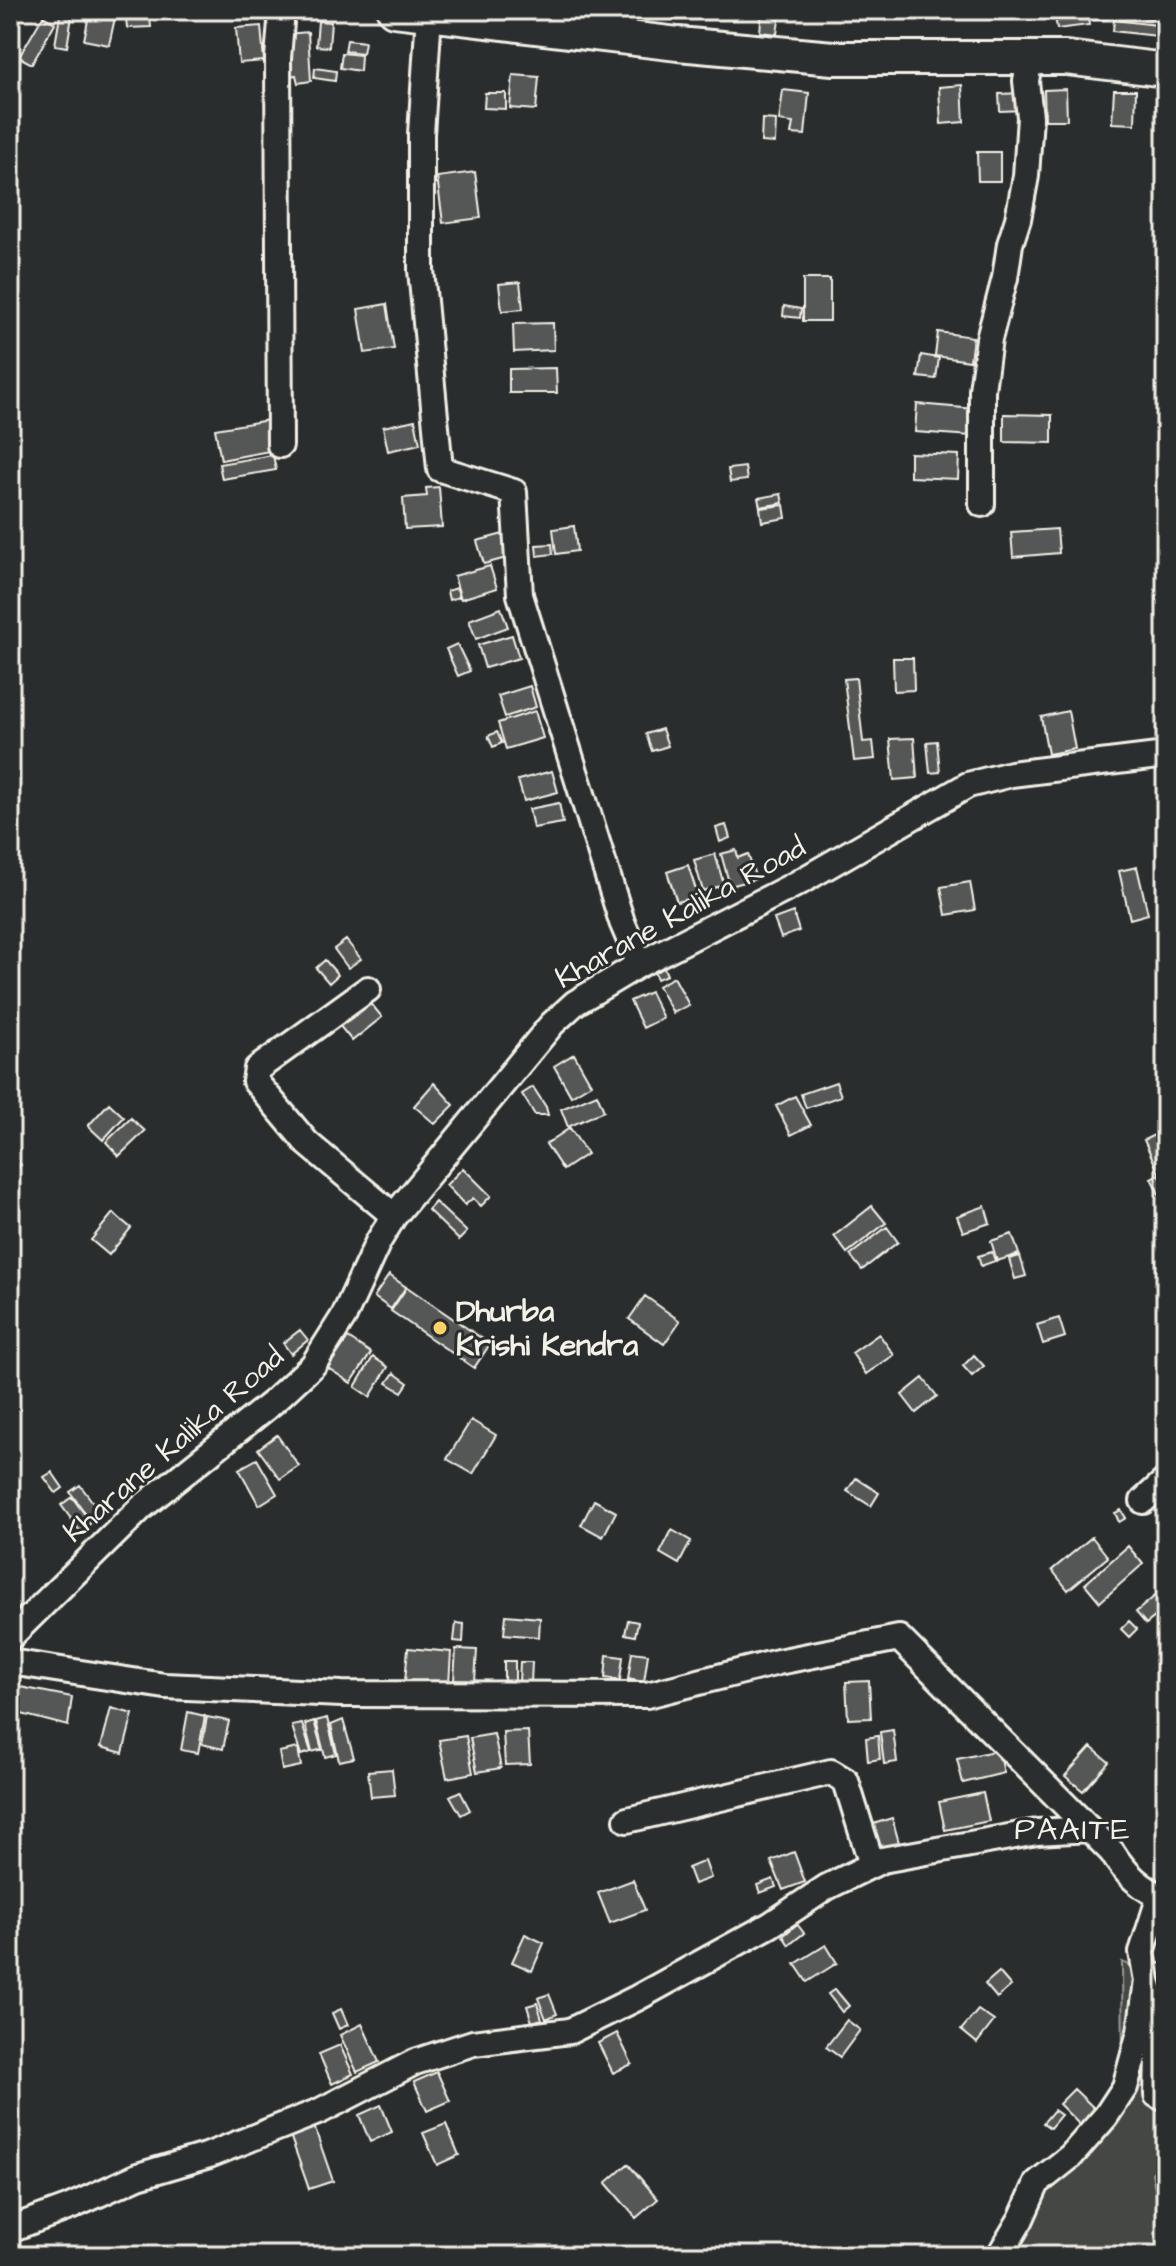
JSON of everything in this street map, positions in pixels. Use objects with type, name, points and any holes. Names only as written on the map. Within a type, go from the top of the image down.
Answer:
[{"type":"main road","points":[[394,10],[678,44],[833,58],[1066,58],[1166,70]]},
{"type":"street","points":[[280,445],[278,58],[282,10]]},
{"type":"street","points":[[429,14],[421,134],[421,270],[440,469],[514,492],[520,595],[622,922],[640,964]]},
{"type":"street","points":[[982,504],[982,390],[989,339],[1026,176],[1030,117],[1026,81],[1030,58]]},
{"type":"street","name":"Kharane Kalika Road","points":[[10,1637],[142,1507],[273,1402],[313,1365],[338,1328],[378,1242],[394,1216],[552,1024],[575,1003],[640,964],[798,883],[968,785],[1011,774],[1166,755]]},
{"type":"street","points":[[368,989],[257,1069],[255,1081],[307,1143],[394,1216]]},
{"type":"street","points":[[1143,1501],[1166,1480]]},
{"type":"street","points":[[10,1662],[165,1686],[342,1694],[647,1695],[778,1662],[899,1638],[1090,1829],[1112,1852],[1122,1868],[1163,1897],[1142,1952],[1159,2019],[1157,2095],[1166,2099]]},
{"type":"street","points":[[627,1820],[831,1772],[846,1781],[872,1865]]},
{"type":"street","points":[[10,2229],[70,2207],[138,2176],[209,2155],[308,2116],[415,2062],[473,2043],[570,2031],[637,1998],[770,1925],[827,1887],[882,1860],[1037,1832],[1090,1829]]},
{"type":"street","points":[[999,2256],[1021,2219],[1037,2183],[1071,2156],[1106,2116],[1125,2087],[1140,2032],[1147,1981]]},
{"type":"shaded area","points":[[1122,1962],[1166,1980],[1166,2158],[1152,2173],[1166,2256],[1004,2256],[1016,2197],[1090,2134],[1123,2066]]},
{"type":"building","points":[[61,10],[73,10],[67,47],[55,45]]},
{"type":"building","points":[[90,10],[116,13],[109,45],[84,40]]},
{"type":"building","points":[[645,10],[662,10],[661,17],[644,14]]},
{"type":"building","points":[[762,10],[780,13],[777,34],[760,32]]},
{"type":"building","points":[[1054,10],[1087,10],[1089,25],[1057,29]]},
{"type":"building","points":[[1093,10],[1107,10],[1108,19],[1094,20]]},
{"type":"building","points":[[1115,10],[1158,10],[1158,19],[1115,15]]},
{"type":"building","points":[[43,16],[55,23],[32,64],[19,57]]},
{"type":"building","points":[[150,17],[151,27],[127,28],[126,18]]},
{"type":"building","points":[[1114,20],[1166,26],[1166,37],[1113,31]]},
{"type":"building","points":[[318,21],[331,22],[329,47],[316,46]]},
{"type":"building","points":[[261,26],[264,61],[239,63],[236,28]]},
{"type":"building","points":[[308,32],[311,81],[298,83],[296,75],[290,76],[287,34]]},
{"type":"building","points":[[347,40],[365,42],[363,53],[345,51]]},
{"type":"building","points":[[342,53],[361,55],[360,71],[340,68]]},
{"type":"building","points":[[315,68],[336,71],[335,81],[314,78]]},
{"type":"building","points":[[513,75],[539,77],[536,110],[510,108]]},
{"type":"building","points":[[962,85],[964,122],[941,124],[939,87]]},
{"type":"building","points":[[1066,89],[1067,120],[1045,120],[1044,90]]},
{"type":"building","points":[[783,90],[809,93],[805,135],[791,134],[793,123],[779,121]]},
{"type":"building","points":[[1114,90],[1136,90],[1135,124],[1112,123]]},
{"type":"building","points":[[485,93],[506,93],[506,109],[484,108]]},
{"type":"building","points":[[1023,93],[1024,110],[1000,111],[999,94]]},
{"type":"building","points":[[762,119],[776,120],[775,143],[761,142]]},
{"type":"building","points":[[977,152],[1000,152],[1000,181],[978,181]]},
{"type":"building","points":[[475,172],[481,218],[443,223],[437,177]]},
{"type":"building","points":[[803,279],[830,279],[830,321],[803,321]]},
{"type":"building","points":[[520,282],[523,309],[502,311],[499,284]]},
{"type":"building","points":[[387,304],[394,349],[365,353],[358,309]]},
{"type":"building","points":[[784,306],[801,309],[800,318],[783,316]]},
{"type":"building","points":[[553,323],[554,350],[514,352],[513,324]]},
{"type":"building","points":[[938,332],[973,337],[970,361],[935,356]]},
{"type":"building","points":[[921,355],[939,358],[936,379],[918,377]]},
{"type":"building","points":[[556,368],[557,393],[509,393],[509,369]]},
{"type":"building","points":[[917,404],[975,409],[972,436],[915,432]]},
{"type":"building","points":[[1004,414],[1052,415],[1052,443],[1004,442]]},
{"type":"building","points":[[269,420],[275,450],[221,460],[215,429]]},
{"type":"building","points":[[415,420],[420,444],[388,451],[383,427]]},
{"type":"building","points":[[910,453],[959,455],[958,479],[910,477]]},
{"type":"building","points":[[273,455],[276,470],[222,479],[219,464]]},
{"type":"building","points":[[745,467],[747,480],[730,482],[728,469]]},
{"type":"building","points":[[439,487],[442,527],[405,529],[403,498],[427,496],[426,488]]},
{"type":"building","points":[[781,494],[783,503],[760,507],[758,498]]},
{"type":"building","points":[[784,505],[786,518],[762,522],[760,508]]},
{"type":"building","points":[[574,526],[577,551],[556,554],[553,529]]},
{"type":"building","points":[[1057,529],[1059,553],[1013,557],[1011,532]]},
{"type":"building","points":[[507,533],[514,556],[484,564],[477,541]]},
{"type":"building","points":[[552,544],[553,554],[537,556],[536,545]]},
{"type":"building","points":[[490,566],[497,588],[461,599],[454,576]]},
{"type":"building","points":[[457,588],[459,597],[449,600],[447,591]]},
{"type":"building","points":[[501,608],[508,627],[476,639],[469,620]]},
{"type":"building","points":[[512,635],[519,658],[485,668],[478,645]]},
{"type":"building","points":[[457,644],[470,671],[458,676],[446,649]]},
{"type":"building","points":[[893,658],[913,658],[914,690],[894,691]]},
{"type":"building","points":[[856,678],[863,742],[873,741],[875,759],[854,761],[844,679]]},
{"type":"building","points":[[530,686],[536,707],[505,717],[498,696]]},
{"type":"building","points":[[535,711],[543,738],[506,749],[498,723]]},
{"type":"building","points":[[1068,711],[1075,749],[1048,754],[1041,717]]},
{"type":"building","points":[[662,729],[668,746],[652,751],[646,734]]},
{"type":"building","points":[[497,732],[502,743],[493,747],[488,736]]},
{"type":"building","points":[[914,738],[917,778],[894,780],[890,739]]},
{"type":"building","points":[[937,741],[940,772],[930,773],[927,742]]},
{"type":"building","points":[[552,771],[558,792],[524,801],[518,780]]},
{"type":"building","points":[[559,803],[563,823],[533,828],[529,809]]},
{"type":"building","points":[[726,825],[730,838],[720,842],[716,828]]},
{"type":"building","points":[[736,850],[738,858],[748,854],[756,879],[730,886],[721,854]]},
{"type":"building","points":[[715,854],[724,885],[703,891],[694,860]]},
{"type":"building","points":[[688,865],[698,896],[677,902],[667,872]]},
{"type":"building","points":[[1137,867],[1148,914],[1130,919],[1119,871]]},
{"type":"building","points":[[970,882],[975,910],[946,915],[941,887]]},
{"type":"building","points":[[793,912],[799,931],[781,938],[774,919]]},
{"type":"building","points":[[346,940],[361,959],[348,968],[334,949]]},
{"type":"building","points":[[325,960],[338,975],[329,983],[316,968]]},
{"type":"building","points":[[664,968],[667,975],[657,979],[654,972]]},
{"type":"building","points":[[674,977],[689,1005],[673,1013],[658,986]]},
{"type":"building","points":[[650,992],[663,1018],[643,1028],[630,1001]]},
{"type":"building","points":[[369,1001],[382,1017],[352,1041],[339,1025]]},
{"type":"building","points":[[574,1054],[591,1084],[571,1096],[554,1066]]},
{"type":"building","points":[[836,1082],[841,1096],[806,1108],[801,1094]]},
{"type":"building","points":[[434,1083],[454,1105],[435,1124],[414,1106]]},
{"type":"building","points":[[533,1087],[548,1115],[535,1115],[522,1094]]},
{"type":"building","points":[[597,1094],[604,1111],[568,1127],[561,1109]]},
{"type":"building","points":[[795,1096],[811,1125],[791,1135],[776,1106]]},
{"type":"building","points":[[109,1103],[124,1117],[103,1140],[88,1126]]},
{"type":"building","points":[[131,1118],[145,1131],[119,1156],[106,1142]]},
{"type":"building","points":[[570,1128],[587,1154],[563,1170],[546,1144]]},
{"type":"building","points":[[1164,1130],[1166,1170],[1159,1173],[1144,1140]]},
{"type":"building","points":[[10,1149],[21,1165],[10,1173]]},
{"type":"building","points":[[463,1168],[491,1196],[481,1206],[473,1198],[465,1205],[446,1185]]},
{"type":"building","points":[[1159,1174],[1166,1187],[1166,1196],[1161,1198],[1151,1178]]},
{"type":"building","points":[[435,1202],[467,1232],[459,1240],[428,1210]]},
{"type":"building","points":[[872,1206],[886,1223],[847,1253],[834,1236]]},
{"type":"building","points":[[985,1206],[990,1223],[963,1232],[957,1216]]},
{"type":"building","points":[[113,1213],[131,1228],[109,1255],[91,1240]]},
{"type":"building","points":[[887,1227],[898,1242],[862,1270],[850,1255]]},
{"type":"building","points":[[1012,1234],[1019,1254],[997,1261],[991,1241]]},
{"type":"building","points":[[992,1252],[995,1261],[981,1266],[978,1256]]},
{"type":"building","points":[[1020,1256],[1026,1276],[1015,1279],[1009,1259]]},
{"type":"building","points":[[389,1275],[406,1287],[391,1309],[374,1297]]},
{"type":"building","name":"Dhurba Krishi Kendra","points":[[407,1287],[490,1344],[474,1368],[391,1311]]},
{"type":"building","points":[[645,1296],[680,1321],[664,1344],[629,1319]]},
{"type":"building","points":[[1059,1318],[1065,1337],[1043,1344],[1037,1325]]},
{"type":"building","points":[[300,1330],[308,1340],[291,1354],[283,1343]]},
{"type":"building","points":[[879,1334],[894,1355],[866,1374],[852,1353]]},
{"type":"building","points":[[348,1338],[371,1353],[351,1383],[328,1368]]},
{"type":"building","points":[[974,1355],[984,1366],[972,1376],[963,1366]]},
{"type":"building","points":[[373,1357],[388,1367],[370,1397],[355,1387]]},
{"type":"building","points":[[394,1373],[408,1383],[402,1392],[387,1383]]},
{"type":"building","points":[[923,1378],[937,1396],[916,1413],[902,1395]]},
{"type":"building","points":[[471,1420],[496,1435],[473,1474],[447,1459]]},
{"type":"building","points":[[277,1435],[299,1466],[280,1479],[258,1449]]},
{"type":"building","points":[[257,1459],[277,1494],[259,1505],[239,1469]]},
{"type":"building","points":[[52,1472],[63,1488],[56,1493],[44,1477]]},
{"type":"building","points":[[856,1478],[879,1493],[871,1506],[847,1491]]},
{"type":"building","points":[[80,1485],[101,1513],[91,1521],[70,1492]]},
{"type":"building","points":[[72,1497],[91,1523],[80,1531],[61,1505]]},
{"type":"building","points":[[594,1500],[616,1512],[603,1537],[581,1525]]},
{"type":"building","points":[[1121,1510],[1126,1518],[1119,1522],[1115,1513]]},
{"type":"building","points":[[672,1530],[691,1541],[679,1564],[660,1553]]},
{"type":"building","points":[[1092,1537],[1108,1557],[1068,1590],[1052,1570]]},
{"type":"building","points":[[1128,1546],[1143,1564],[1100,1602],[1085,1584]]},
{"type":"building","points":[[1161,1591],[1166,1597],[1166,1608],[1146,1624],[1136,1612]]},
{"type":"building","points":[[506,1615],[540,1618],[539,1637],[504,1634]]},
{"type":"building","points":[[628,1620],[638,1622],[635,1636],[625,1634]]},
{"type":"building","points":[[1129,1621],[1137,1629],[1129,1637],[1121,1629]]},
{"type":"building","points":[[456,1623],[464,1624],[463,1642],[454,1641]]},
{"type":"building","points":[[408,1648],[451,1652],[449,1684],[405,1681]]},
{"type":"building","points":[[456,1649],[477,1650],[475,1681],[454,1680]]},
{"type":"building","points":[[632,1652],[648,1654],[644,1682],[628,1679]]},
{"type":"building","points":[[607,1655],[623,1657],[620,1680],[605,1678]]},
{"type":"building","points":[[504,1661],[515,1661],[515,1682],[504,1683]]},
{"type":"building","points":[[520,1662],[532,1662],[531,1683],[519,1682]]},
{"type":"building","points":[[869,1681],[871,1718],[848,1719],[846,1682]]},
{"type":"building","points":[[10,1685],[72,1697],[68,1726],[10,1711]]},
{"type":"building","points":[[111,1708],[133,1714],[123,1753],[101,1747]]},
{"type":"building","points":[[188,1712],[205,1716],[198,1753],[181,1750]]},
{"type":"building","points":[[207,1717],[229,1721],[223,1749],[202,1744]]},
{"type":"building","points":[[327,1718],[336,1754],[325,1757],[316,1721]]},
{"type":"building","points":[[343,1720],[354,1758],[339,1761],[331,1725]]},
{"type":"building","points":[[314,1721],[322,1749],[312,1752],[305,1724]]},
{"type":"building","points":[[302,1724],[311,1752],[301,1755],[292,1726]]},
{"type":"building","points":[[893,1730],[897,1762],[884,1764],[880,1732]]},
{"type":"building","points":[[528,1731],[530,1764],[505,1765],[503,1732]]},
{"type":"building","points":[[494,1734],[501,1768],[477,1772],[470,1738]]},
{"type":"building","points":[[466,1736],[473,1773],[447,1778],[439,1740]]},
{"type":"building","points":[[878,1736],[880,1759],[868,1761],[866,1738]]},
{"type":"building","points":[[1091,1747],[1109,1762],[1083,1791],[1065,1776]]},
{"type":"building","points":[[298,1748],[301,1766],[282,1770],[279,1752]]},
{"type":"building","points":[[999,1750],[1004,1773],[963,1783],[957,1759]]},
{"type":"building","points":[[392,1769],[395,1795],[371,1797],[368,1771]]},
{"type":"building","points":[[460,1791],[470,1810],[461,1815],[450,1796]]},
{"type":"building","points":[[983,1793],[989,1821],[945,1830],[939,1802]]},
{"type":"building","points":[[892,1818],[900,1846],[878,1852],[870,1825]]},
{"type":"building","points":[[794,1852],[805,1882],[783,1890],[771,1861]]},
{"type":"building","points":[[705,1861],[711,1878],[694,1884],[688,1868]]},
{"type":"building","points":[[773,1879],[776,1887],[760,1893],[757,1885]]},
{"type":"building","points":[[633,1880],[645,1910],[610,1923],[598,1893]]},
{"type":"building","points":[[797,1924],[804,1933],[789,1945],[783,1936]]},
{"type":"building","points":[[525,1934],[544,1943],[532,1971],[512,1962]]},
{"type":"building","points":[[826,1945],[837,1963],[807,1982],[795,1964]]},
{"type":"building","points":[[1166,1961],[1166,1987],[1163,1988],[1155,1965]]},
{"type":"building","points":[[999,1972],[1011,1986],[997,1998],[985,1984]]},
{"type":"building","points":[[835,1989],[849,2006],[842,2012],[828,1994]]},
{"type":"building","points":[[549,1994],[557,2014],[546,2019],[538,1998]]},
{"type":"building","points":[[537,2003],[542,2019],[532,2022],[527,2006]]},
{"type":"building","points":[[341,2009],[348,2025],[339,2029],[332,2013]]},
{"type":"building","points":[[978,2010],[994,2021],[977,2043],[961,2030]]},
{"type":"building","points":[[847,2020],[860,2030],[840,2057],[826,2047]]},
{"type":"building","points":[[362,2024],[379,2062],[357,2072],[340,2035]]},
{"type":"building","points":[[617,2033],[632,2064],[613,2073],[598,2043]]},
{"type":"building","points":[[340,2045],[353,2074],[332,2084],[319,2054]]},
{"type":"building","points":[[437,2072],[450,2101],[427,2111],[414,2082]]},
{"type":"building","points":[[1074,2089],[1095,2109],[1080,2125],[1059,2104]]},
{"type":"building","points":[[381,2105],[392,2132],[370,2142],[359,2115]]},
{"type":"building","points":[[1054,2110],[1061,2115],[1050,2128],[1043,2123]]},
{"type":"building","points":[[446,2124],[459,2155],[437,2165],[423,2133]]},
{"type":"building","points":[[314,2126],[333,2181],[309,2189],[290,2135]]},
{"type":"building","points":[[628,2164],[658,2199],[636,2218],[606,2183]]},
{"type":"place","name":"Dhurba Krishi Kendra","points":[[440,1328]]},
{"type":"district","name":"PAAITE","points":[[1073,1828]]}]
